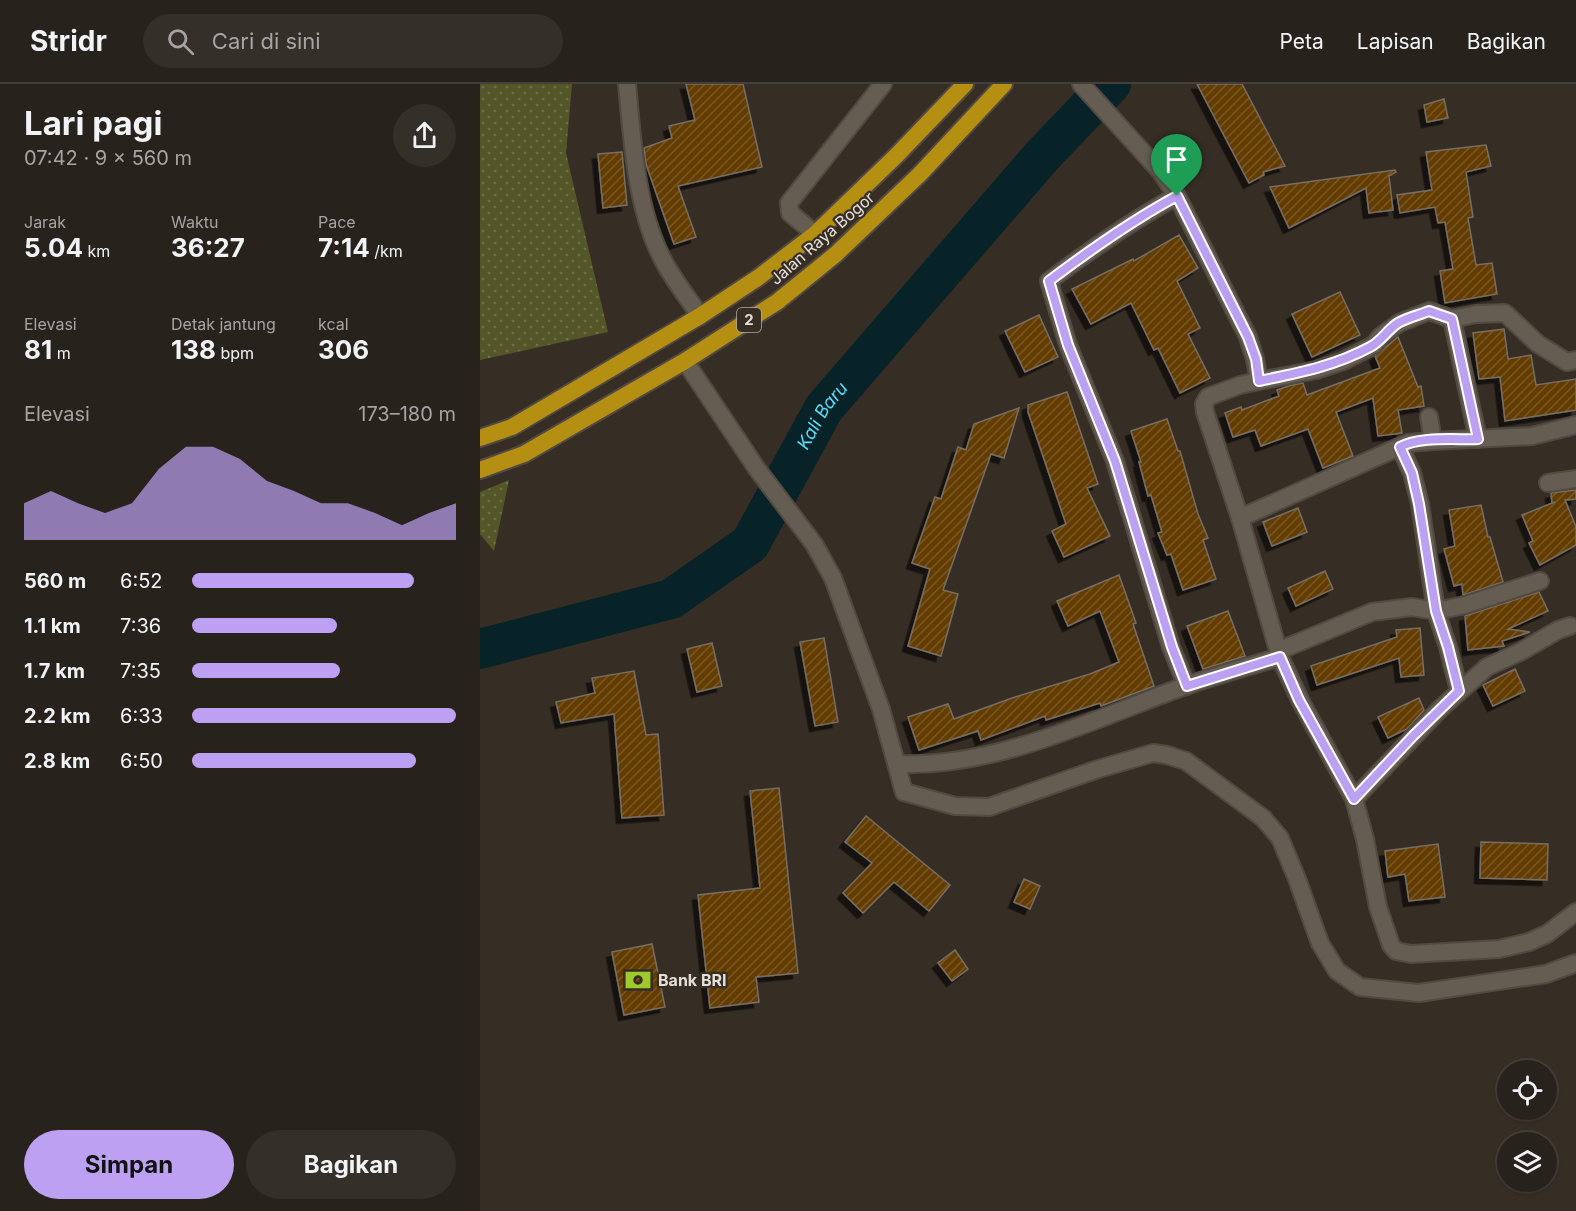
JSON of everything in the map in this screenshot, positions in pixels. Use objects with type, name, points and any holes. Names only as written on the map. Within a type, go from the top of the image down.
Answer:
[{"type":"highway","name":"Jalan Raya Bogor","points":[[480,438],[512,427],[700,315],[759,277],[815,234],[896,156],[965,84]]},
{"type":"highway","name":"Jalan Raya Bogor","points":[[480,470],[524,454],[685,361],[777,302],[836,254],[920,174],[1004,84]]},
{"type":"street","points":[[627,84],[634,147],[646,215],[660,255],[700,315]]},
{"type":"street","points":[[815,234],[790,213],[789,203],[883,84]]},
{"type":"street","points":[[1081,84],[1160,171],[1177,196],[1248,337],[1256,359],[1259,381]]},
{"type":"street","points":[[1177,196],[1142,215],[1049,281],[1068,345],[1115,461],[1172,647],[1187,686]]},
{"type":"street","points":[[1576,360],[1567,362],[1538,344],[1505,313],[1476,314],[1452,319],[1429,311],[1399,323],[1381,336],[1374,345],[1343,360],[1316,370],[1240,385],[1208,397],[1204,404],[1279,654],[1299,700],[1354,799],[1365,839],[1378,907],[1388,939],[1396,951],[1403,954],[1432,954],[1499,949],[1529,942],[1547,934],[1576,912]]},
{"type":"street","points":[[1452,319],[1478,439]]},
{"type":"street","points":[[685,361],[757,469],[814,543],[833,578],[881,709],[904,792],[955,806],[989,807],[1095,770],[1153,753],[1167,755],[1186,761],[1263,818],[1280,838],[1320,943],[1337,972],[1360,987],[1419,993],[1546,974],[1576,963]]},
{"type":"street","points":[[1429,417],[1433,441]]},
{"type":"street","points":[[1239,518],[1408,442],[1532,436],[1576,425]]},
{"type":"street","points":[[1400,447],[1412,473],[1436,611],[1459,691]]},
{"type":"street","points":[[1548,483],[1576,479]]},
{"type":"street","points":[[897,764],[973,757],[1018,746],[1083,725],[1279,654],[1372,612],[1412,607],[1436,611],[1465,605],[1540,581]]},
{"type":"street","points":[[1354,799],[1413,736],[1487,667],[1570,626]]},
{"type":"green space","points":[[480,84],[572,84],[566,153],[608,332],[480,360]]},
{"type":"green space","points":[[509,480],[494,551],[480,534],[480,492]]},
{"type":"building","points":[[686,84],[743,84],[762,167],[678,186],[696,237],[674,244],[646,164],[644,148],[672,138],[669,126],[695,120]]},
{"type":"building","points":[[1197,84],[1242,84],[1285,166],[1263,172],[1264,175],[1249,183]]},
{"type":"building","points":[[1444,99],[1448,118],[1427,122],[1424,105]]},
{"type":"building","points":[[1486,145],[1491,166],[1466,172],[1473,217],[1468,218],[1476,265],[1492,263],[1497,294],[1445,303],[1440,271],[1453,269],[1445,222],[1438,223],[1435,207],[1400,213],[1397,195],[1432,190],[1426,152]]},
{"type":"building","points":[[622,152],[627,205],[603,208],[598,154]]},
{"type":"building","points":[[1395,170],[1396,172],[1389,176],[1393,210],[1369,213],[1366,188],[1289,228],[1270,187]]},
{"type":"building","points":[[1179,235],[1198,268],[1177,281],[1200,328],[1188,334],[1210,378],[1180,393],[1158,348],[1154,350],[1131,303],[1091,324],[1072,289],[1133,259],[1134,261]]},
{"type":"building","points":[[1340,292],[1360,335],[1312,357],[1292,314]]},
{"type":"building","points":[[1039,315],[1058,357],[1025,372],[1005,331]]},
{"type":"building","points":[[1504,329],[1508,359],[1531,355],[1536,385],[1576,379],[1576,410],[1505,421],[1500,377],[1479,379],[1473,333]]},
{"type":"building","points":[[1398,337],[1418,387],[1421,386],[1424,406],[1398,410],[1402,433],[1378,436],[1373,398],[1336,412],[1353,456],[1323,468],[1308,429],[1261,446],[1255,430],[1233,437],[1225,413],[1241,407],[1242,410],[1279,396],[1277,390],[1292,385],[1303,383],[1307,395],[1380,368],[1375,356]]},
{"type":"building","points":[[1067,392],[1098,484],[1087,488],[1110,536],[1064,557],[1052,531],[1066,524],[1028,412],[1028,405]]},
{"type":"building","points":[[1019,408],[1004,458],[991,454],[943,590],[958,594],[941,656],[908,646],[930,569],[912,563],[935,497],[941,499],[958,447],[966,450],[974,424]]},
{"type":"building","points":[[1167,419],[1178,451],[1180,451],[1198,514],[1208,538],[1203,540],[1216,579],[1183,590],[1171,554],[1167,555],[1158,533],[1162,532],[1151,495],[1148,496],[1139,462],[1141,462],[1131,431]]},
{"type":"building","points":[[1576,490],[1576,499],[1565,500],[1576,527],[1576,545],[1540,565],[1529,543],[1533,541],[1522,515],[1555,502],[1552,503],[1551,493]]},
{"type":"building","points":[[1481,505],[1488,537],[1490,537],[1503,582],[1463,595],[1462,584],[1454,586],[1444,549],[1455,546],[1449,510]]},
{"type":"building","points":[[1298,508],[1307,532],[1272,546],[1263,522]]},
{"type":"building","points":[[1325,571],[1333,589],[1296,606],[1288,588]]},
{"type":"building","points":[[1119,575],[1154,686],[1101,706],[1100,703],[1046,720],[1045,716],[981,740],[978,731],[919,750],[908,717],[948,704],[954,719],[1090,674],[1119,662],[1100,611],[1068,626],[1057,601]]},
{"type":"building","points":[[1539,592],[1548,611],[1508,629],[1530,632],[1502,641],[1504,646],[1468,650],[1465,616]]},
{"type":"building","points":[[1228,611],[1245,656],[1203,669],[1187,626]]},
{"type":"building","points":[[1420,628],[1424,675],[1401,677],[1399,658],[1317,685],[1311,666],[1397,637],[1396,630]]},
{"type":"building","points":[[824,638],[838,722],[815,726],[800,642]]},
{"type":"building","points":[[712,643],[722,686],[697,692],[687,649]]},
{"type":"building","points":[[1515,669],[1525,691],[1493,706],[1483,685]]},
{"type":"building","points":[[634,671],[646,735],[658,734],[664,815],[622,818],[614,714],[561,723],[556,702],[595,693],[592,678]]},
{"type":"building","points":[[1419,698],[1424,710],[1407,729],[1388,738],[1378,717]]},
{"type":"building","points":[[779,788],[798,973],[756,977],[759,1002],[710,1008],[698,895],[760,888],[750,791]]},
{"type":"building","points":[[866,816],[950,885],[929,911],[894,882],[863,913],[843,893],[872,863],[845,842]]},
{"type":"building","points":[[1481,842],[1548,844],[1547,880],[1480,878]]},
{"type":"building","points":[[1438,844],[1445,897],[1409,901],[1405,874],[1388,877],[1385,851]]},
{"type":"building","points":[[1024,879],[1040,886],[1030,909],[1014,902]]},
{"type":"building","name":"Bank BRI","points":[[652,944],[665,1007],[624,1015],[612,952]]},
{"type":"building","points":[[955,950],[968,969],[952,981],[938,963]]},
{"type":"waterway","name":"Kali Baru","points":[[480,649],[671,599],[750,544],[824,408],[1043,155],[1111,84]]},
{"type":"place","name":"Bank BRI","points":[[638,980]]},
{"type":"route","points":[[1177,196],[1248,337],[1256,359],[1259,381],[1316,370],[1343,360],[1374,345],[1381,336],[1399,323],[1429,311],[1452,319],[1478,439],[1423,440],[1408,442],[1400,447],[1412,473],[1436,611],[1459,691],[1354,799],[1299,700],[1280,657],[1187,686],[1172,647],[1115,461],[1068,345],[1049,281],[1142,215],[1177,196]]}]
